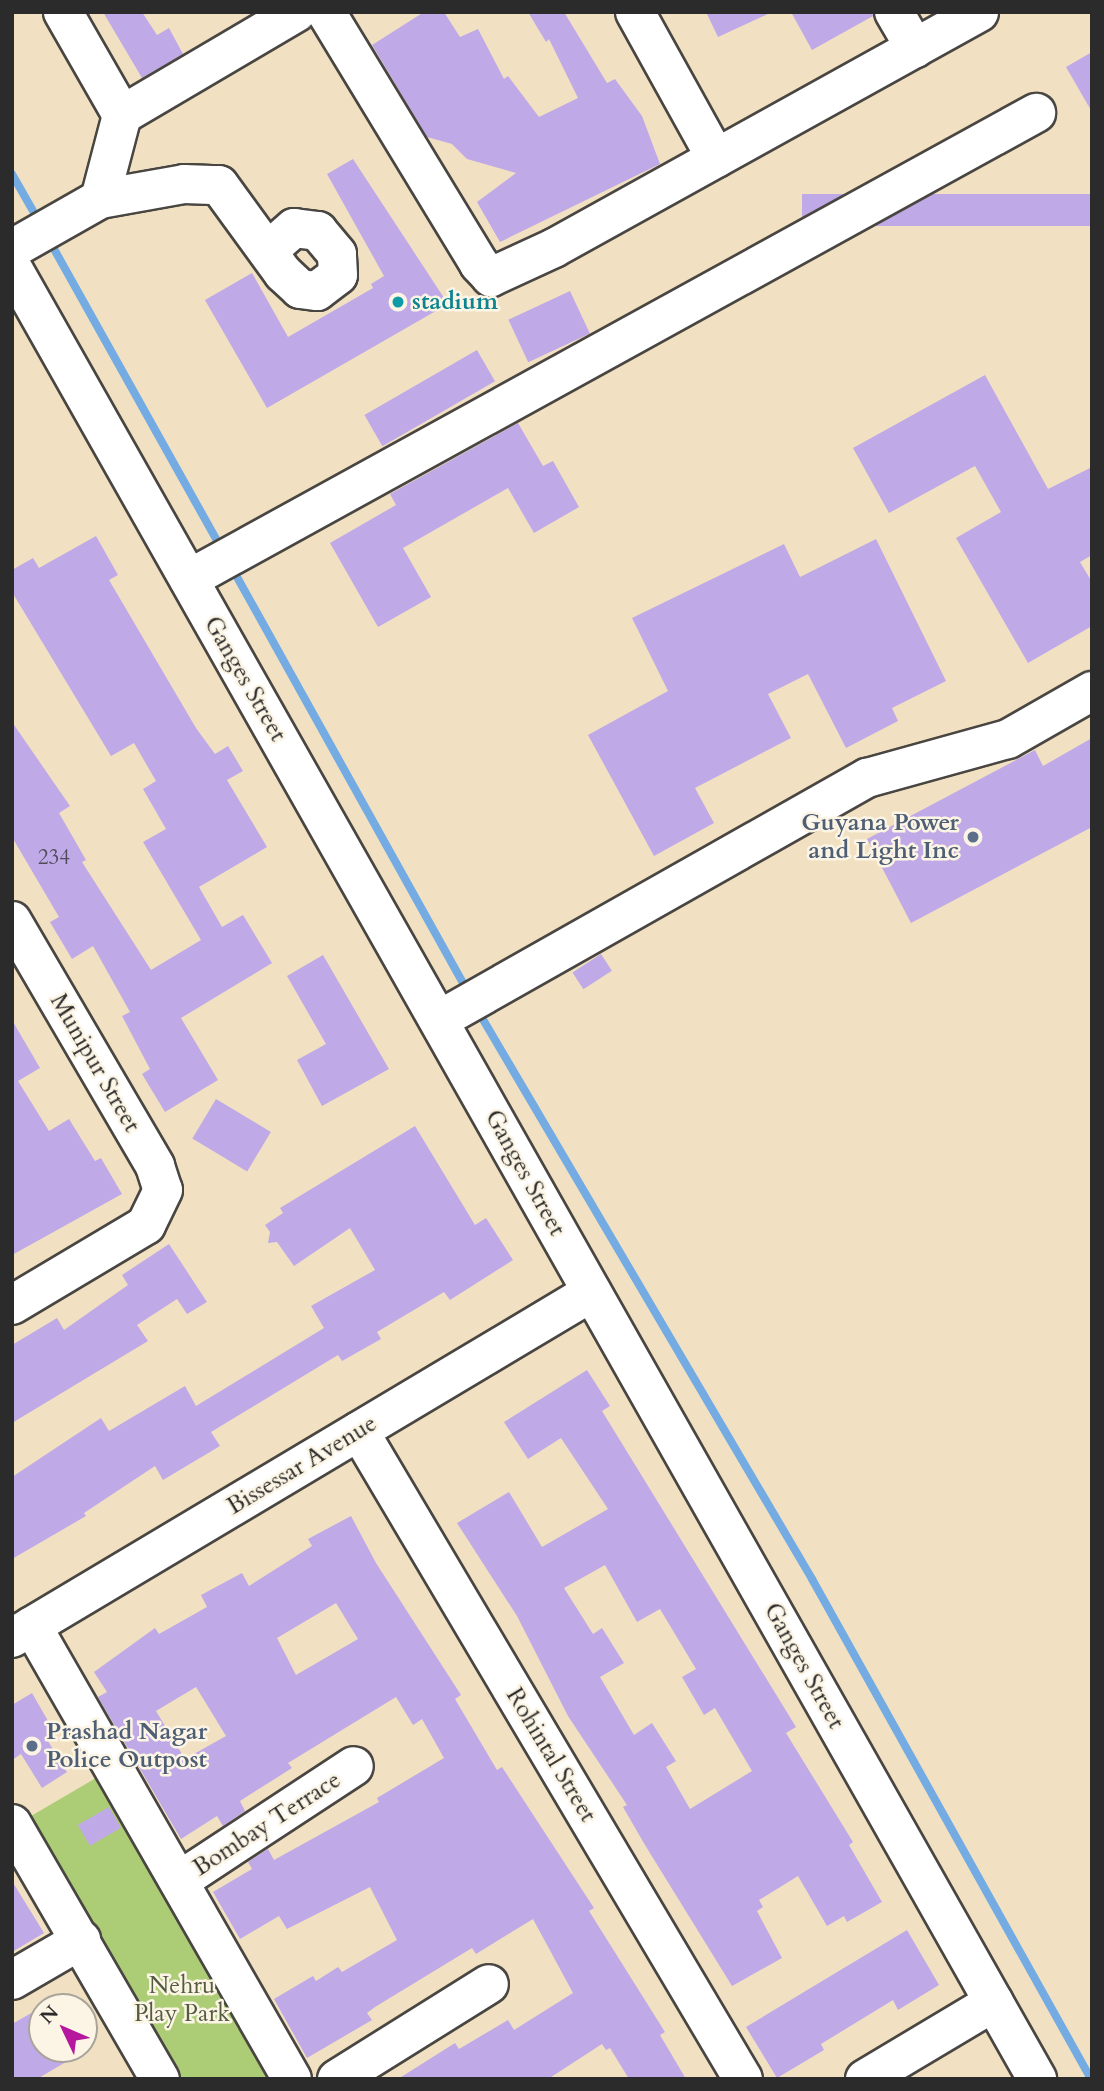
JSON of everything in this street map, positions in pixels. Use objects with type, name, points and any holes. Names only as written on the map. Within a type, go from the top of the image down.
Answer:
[{"type":"street","points":[[63,12],[122,115],[100,199]]},
{"type":"street","points":[[122,115],[297,12]]},
{"type":"street","points":[[326,12],[479,264],[491,277],[554,248],[979,12]]},
{"type":"street","points":[[635,12],[716,158]]},
{"type":"street","points":[[894,12],[915,48]]},
{"type":"street","points":[[215,564],[1036,113]]},
{"type":"street","points":[[28,244],[100,199],[196,183],[219,185],[270,249]]},
{"type":"street","name":"Ganges Street","points":[[28,244],[215,564],[451,1013],[592,1292],[1037,2079]]},
{"type":"street","points":[[451,1013],[867,778],[1008,739],[1092,691]]},
{"type":"street","name":"Munipur Street","points":[[12,921],[155,1166],[163,1190],[157,1210],[146,1225],[12,1304]]},
{"type":"street","name":"Bissessar Avenue","points":[[22,1632],[592,1292]]},
{"type":"street","name":"Rohintal Street","points":[[359,1431],[743,2079]]},
{"type":"street","points":[[22,1632],[179,1881],[292,2079]]},
{"type":"street","name":"Bombay Terrace","points":[[179,1881],[354,1766]]},
{"type":"street","points":[[12,1824],[160,2079]]},
{"type":"street","points":[[12,1980],[81,1940]]},
{"type":"street","points":[[337,2079],[489,1984]]},
{"type":"street","points":[[865,2079],[994,2002]]},
{"type":"green space","name":"Nehru Play Park","points":[[113,1768],[295,2079],[162,2079],[14,1826]]},
{"type":"building","points":[[103,12],[142,12],[157,35],[169,28],[183,54],[142,78]]},
{"type":"building","points":[[424,12],[444,12],[460,37],[478,29],[504,79],[508,76],[539,117],[578,98],[549,39],[546,42],[528,12],[564,12],[607,83],[615,79],[642,116],[660,164],[500,242],[477,202],[516,173],[467,159],[452,144],[427,137],[372,45]]},
{"type":"building","points":[[706,12],[772,12],[718,37]]},
{"type":"building","points":[[791,12],[872,12],[873,16],[812,50]]},
{"type":"building","points":[[1092,52],[1092,112],[1066,67]]},
{"type":"building","name":"stadium","points":[[353,159],[448,304],[267,408],[205,300],[252,273],[288,337],[373,288],[371,284],[384,276],[327,174]]},
{"type":"building","points":[[802,194],[1092,194],[1092,226],[802,226]]},
{"type":"building","points":[[570,291],[590,334],[528,362],[508,320]]},
{"type":"building","points":[[477,350],[495,381],[382,446],[364,415]]},
{"type":"building","points":[[985,375],[1048,489],[1092,467],[1092,555],[1080,562],[1092,582],[1092,626],[1028,663],[956,538],[1001,512],[975,466],[889,513],[853,448]]},
{"type":"building","points":[[518,423],[543,466],[553,461],[579,507],[534,533],[508,488],[403,548],[431,597],[378,627],[330,543],[396,505],[390,494]]},
{"type":"building","points":[[96,536],[118,575],[109,580],[196,728],[215,754],[228,746],[243,771],[227,780],[267,847],[199,887],[222,927],[243,915],[272,963],[181,1018],[218,1080],[165,1112],[142,1074],[150,1069],[122,1016],[130,1012],[93,946],[72,959],[50,922],[59,917],[12,837],[12,722],[70,806],[59,813],[86,860],[82,862],[151,970],[201,940],[143,842],[166,829],[143,789],[156,781],[134,743],[111,756],[12,592],[12,570],[33,558],[39,568]]},
{"type":"building","points":[[876,539],[946,681],[892,708],[898,721],[846,748],[808,674],[768,694],[791,738],[695,788],[714,823],[654,856],[588,735],[668,691],[632,618],[784,544],[800,577]]},
{"type":"building","name":"Guyana Power and Light Inc","points":[[1092,738],[1092,827],[911,923],[867,839],[1035,750],[1043,766]]},
{"type":"building","points":[[601,954],[612,971],[583,989],[572,973]]},
{"type":"building","points":[[323,955],[389,1069],[322,1106],[297,1060],[326,1044],[287,976]]},
{"type":"building","points":[[12,1020],[40,1068],[18,1081],[49,1131],[69,1119],[95,1161],[101,1158],[122,1194],[12,1255]]},
{"type":"building","points":[[216,1099],[271,1132],[247,1171],[192,1138]]},
{"type":"building","points":[[415,1126],[475,1225],[486,1218],[513,1260],[450,1300],[444,1292],[377,1332],[381,1339],[342,1361],[338,1355],[211,1432],[220,1446],[163,1480],[155,1466],[84,1513],[86,1516],[12,1559],[12,1477],[101,1418],[109,1431],[185,1386],[196,1406],[324,1328],[311,1306],[375,1270],[350,1228],[294,1266],[277,1242],[268,1243],[270,1232],[265,1225],[283,1213],[280,1208]]},
{"type":"building","points":[[169,1244],[207,1302],[187,1314],[177,1299],[137,1325],[148,1341],[12,1423],[12,1345],[57,1318],[64,1330],[128,1285],[122,1275]]},
{"type":"building","points":[[587,1370],[610,1406],[602,1411],[796,1727],[786,1733],[853,1842],[849,1845],[882,1902],[847,1922],[844,1916],[827,1926],[798,1876],[759,1900],[763,1907],[757,1911],[782,1958],[732,1986],[645,1845],[623,1807],[627,1805],[568,1716],[517,1616],[457,1523],[509,1492],[542,1547],[608,1509],[561,1438],[528,1459],[504,1422]],"holes":[[[605,1565],[637,1622],[660,1609],[696,1669],[682,1677],[704,1715],[715,1708],[752,1771],[690,1809],[666,1767],[676,1761],[652,1723],[634,1735],[600,1677],[624,1663],[602,1628],[593,1634],[564,1588]]]},
{"type":"building","points":[[351,1516],[376,1563],[461,1695],[455,1699],[497,1770],[502,1767],[594,1908],[589,1911],[665,2032],[660,2035],[686,2079],[629,2079],[610,2048],[606,2050],[602,2044],[548,2079],[398,2079],[455,2043],[459,2049],[508,2020],[514,2030],[573,1993],[533,1919],[476,1954],[472,1948],[375,2007],[367,2013],[372,2020],[307,2058],[274,1999],[313,1976],[316,1981],[338,1967],[342,1972],[397,1940],[370,1887],[287,1929],[279,1916],[240,1939],[213,1892],[252,1869],[248,1862],[268,1849],[274,1860],[379,1802],[377,1798],[444,1758],[422,1719],[413,1725],[396,1697],[288,1763],[292,1768],[240,1801],[245,1811],[223,1826],[217,1816],[181,1839],[98,1697],[107,1692],[94,1672],[155,1628],[159,1634],[207,1607],[201,1595],[242,1573],[249,1586],[312,1546],[308,1539]],"holes":[[[336,1603],[358,1639],[296,1675],[277,1638]],[[196,1687],[226,1736],[185,1759],[156,1711]]]},
{"type":"building","name":"Prashad Nagar Police Outpost","points":[[32,1693],[55,1733],[46,1738],[67,1772],[42,1788],[21,1754],[12,1760],[12,1705]]},
{"type":"building","points":[[109,1807],[121,1828],[90,1846],[78,1825]]},
{"type":"building","points":[[12,1881],[44,1933],[12,1952]]},
{"type":"building","points":[[907,1930],[939,1985],[898,2010],[893,2000],[821,2044],[824,2050],[777,2078],[746,2027]]},
{"type":"building","points":[[28,2015],[28,2063],[64,2063],[37,2079],[12,2079],[12,2024]]},
{"type":"waterway","points":[[12,174],[40,223]]},
{"type":"waterway","points":[[49,240],[222,550]]},
{"type":"waterway","points":[[232,568],[469,994]]},
{"type":"waterway","points":[[478,1011],[812,1579],[1091,2079]]},
{"type":"place","name":"stadium","points":[[398,302]]},
{"type":"place","name":"Guyana Power and Light Inc","points":[[973,837]]},
{"type":"place","name":"Prashad Nagar Police Outpost","points":[[32,1746]]}]
